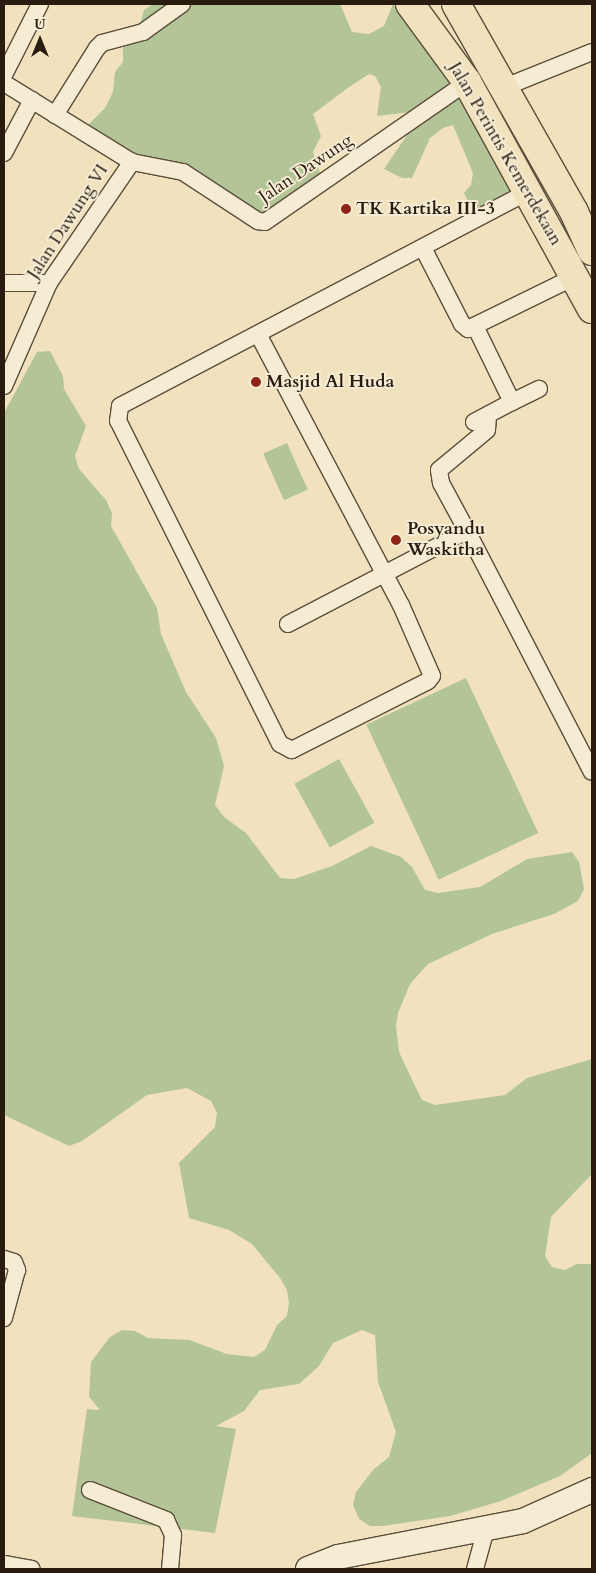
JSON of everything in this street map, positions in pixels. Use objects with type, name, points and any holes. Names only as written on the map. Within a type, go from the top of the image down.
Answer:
[{"type":"highway","name":"Jalan Perintis Kemerdekaan","points":[[410,4],[467,82],[530,191],[576,276],[592,310]]},
{"type":"highway","name":"Jalan Perintis Kemerdekaan","points":[[456,4],[504,87],[592,251]]},
{"type":"main road","points":[[308,1569],[338,1558],[523,1521],[592,1490]]},
{"type":"street","points":[[4,74],[40,4]]},
{"type":"street","points":[[55,115],[102,43],[143,32],[182,4]]},
{"type":"street","points":[[504,87],[592,52]]},
{"type":"street","name":"Jalan Dawung","points":[[132,162],[183,172],[258,221],[265,222],[467,82]]},
{"type":"street","points":[[4,83],[132,162]]},
{"type":"street","points":[[4,153],[32,100]]},
{"type":"street","name":"Jalan Dawung VI","points":[[4,386],[49,283],[132,162]]},
{"type":"street","points":[[258,334],[384,574],[425,656],[432,676],[428,681],[303,747],[285,749],[118,421],[120,406],[128,399],[258,334],[530,191]]},
{"type":"street","points":[[423,248],[462,324],[468,329],[576,276]]},
{"type":"street","points":[[4,283],[49,283]]},
{"type":"street","points":[[475,326],[512,402]]},
{"type":"street","points":[[538,389],[481,418],[487,430],[440,470],[441,483],[468,531],[592,772]]},
{"type":"street","points":[[288,624],[468,531]]},
{"type":"street","points":[[4,1260],[14,1262],[17,1270],[4,1318]]},
{"type":"street","points":[[90,1490],[166,1520],[173,1535],[170,1569]]},
{"type":"street","points":[[475,1569],[486,1529]]},
{"type":"street","points":[[4,1564],[32,1569]]},
{"type":"green space","points":[[153,4],[340,4],[352,32],[369,34],[384,26],[393,4],[450,84],[411,112],[377,116],[381,87],[375,76],[369,74],[349,87],[313,114],[321,136],[313,152],[321,176],[259,216],[134,158],[87,126],[105,108],[113,92],[115,72],[123,62],[123,48],[139,28],[144,10]]},
{"type":"green space","points":[[464,92],[521,188],[491,204],[477,207],[468,202],[464,193],[471,185],[473,173],[453,125],[443,128],[430,138],[412,178],[402,178],[384,169],[409,132]]},
{"type":"green space","points":[[50,351],[63,376],[64,389],[86,426],[75,456],[79,469],[106,500],[112,513],[111,526],[157,608],[161,634],[186,692],[216,738],[224,766],[215,805],[224,817],[246,833],[280,878],[294,879],[332,866],[371,846],[401,857],[412,867],[425,890],[438,893],[480,887],[527,859],[572,852],[579,862],[584,889],[578,901],[554,914],[492,934],[428,964],[410,984],[398,1013],[396,1026],[399,1052],[416,1088],[422,1100],[435,1105],[505,1095],[527,1078],[592,1059],[592,1174],[551,1217],[545,1256],[552,1267],[565,1270],[577,1264],[592,1264],[592,1453],[560,1476],[501,1501],[450,1516],[383,1526],[370,1526],[359,1519],[353,1505],[356,1492],[373,1470],[389,1457],[396,1432],[378,1382],[375,1335],[362,1330],[333,1343],[319,1366],[299,1384],[260,1390],[244,1411],[216,1426],[236,1429],[215,1533],[72,1516],[87,1409],[100,1410],[89,1397],[91,1362],[110,1337],[122,1330],[135,1331],[148,1338],[189,1340],[227,1354],[254,1357],[265,1350],[277,1325],[287,1316],[289,1303],[287,1290],[280,1278],[252,1244],[229,1230],[189,1218],[179,1163],[215,1127],[217,1113],[211,1101],[187,1088],[147,1095],[82,1141],[69,1146],[4,1115],[4,413],[37,352]]},
{"type":"green space","points":[[287,443],[308,490],[284,500],[263,454]]},
{"type":"green space","points":[[466,678],[538,833],[439,879],[366,724]]},
{"type":"green space","points":[[339,759],[374,823],[330,848],[294,784]]},
{"type":"place","name":"TK Kartika III-3","points":[[346,209]]},
{"type":"place","name":"Masjid Al Huda","points":[[256,382]]},
{"type":"place","name":"Posyandu Waskitha","points":[[396,540]]}]
